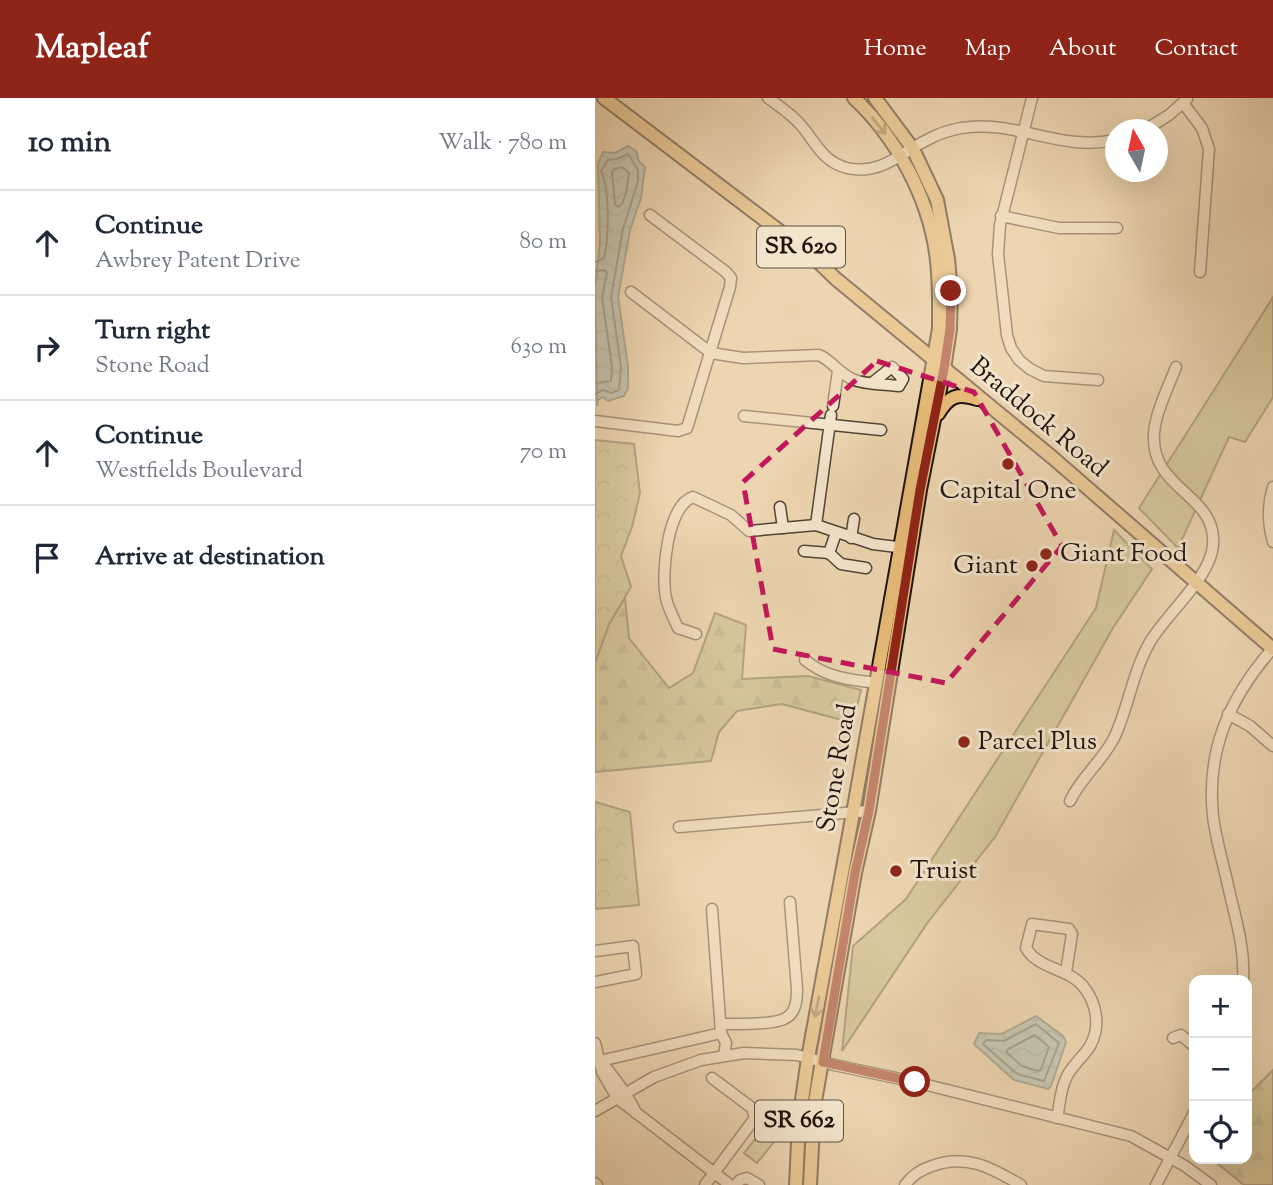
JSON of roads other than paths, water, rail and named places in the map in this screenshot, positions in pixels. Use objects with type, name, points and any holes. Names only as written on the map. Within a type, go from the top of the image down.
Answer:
[{"type":"main road","name":"SR 662","points":[[854,98],[884,132],[900,157],[925,210],[936,252],[940,288],[933,359]]},
{"type":"main road","name":"SR 662","points":[[875,98],[913,149],[937,200],[948,259],[951,312],[944,369]]},
{"type":"main road","points":[[595,102],[607,100]]},
{"type":"main road","name":"Braddock Road","points":[[607,100],[770,222],[986,402],[1273,649]]},
{"type":"main road","name":"Stone Road","points":[[810,1185],[814,1107],[855,873],[869,811],[933,359]]},
{"type":"main road","name":"Stone Road","points":[[796,1185],[799,1121],[807,1058],[876,683],[944,369]]},
{"type":"main road","points":[[934,421],[948,400],[956,395],[986,402]]},
{"type":"street","points":[[768,98],[799,123],[816,148],[837,164],[865,170],[890,163],[931,138],[963,128],[996,127],[1071,143],[1105,142]]},
{"type":"street","points":[[1032,98],[1001,216],[998,254],[1006,335],[1014,353],[1030,369],[1044,376],[1098,380]]},
{"type":"street","points":[[1163,119],[1185,100],[1202,128],[1209,149],[1200,272]]},
{"type":"street","points":[[595,421],[678,431],[687,428],[730,287],[731,278],[650,215]]},
{"type":"street","points":[[1001,216],[1059,228],[1117,228]]},
{"type":"street","points":[[631,292],[711,353],[743,358],[819,355],[830,360],[838,371],[854,381],[872,383]]},
{"type":"street","points":[[1070,801],[1077,786],[1100,761],[1115,737],[1135,674],[1150,641],[1196,582],[1210,561],[1213,549],[1212,530],[1200,506],[1166,475],[1155,444],[1157,419],[1176,368]]},
{"type":"street","points":[[816,525],[838,371]]},
{"type":"street","points":[[744,416],[831,415],[881,430]]},
{"type":"street","points":[[1273,488],[1269,501],[1269,521],[1273,542]]},
{"type":"street","points":[[696,634],[678,628],[666,600],[663,575],[666,551],[677,514],[686,499],[693,497],[731,515],[749,531],[816,525],[873,544],[905,548]]},
{"type":"street","points":[[781,507],[783,527]]},
{"type":"street","points":[[852,538],[854,519]]},
{"type":"street","points":[[829,553],[836,533]]},
{"type":"street","points":[[804,551],[829,553],[841,564],[866,568]]},
{"type":"street","points":[[1243,975],[1241,943],[1213,808],[1213,776],[1228,714],[1245,681],[1273,649]]},
{"type":"street","points":[[805,660],[818,671],[829,675],[876,683]]},
{"type":"street","points":[[1228,714],[1250,726],[1273,746]]},
{"type":"street","points":[[679,827],[869,811]]},
{"type":"street","points":[[597,1061],[721,1029],[785,1019],[796,1003],[797,989],[790,902]]},
{"type":"street","points":[[712,909],[725,1055]]},
{"type":"street","points":[[1057,1118],[1067,1076],[1090,1047],[1097,1027],[1095,1010],[1083,985],[1066,972],[1045,965],[1031,956],[1027,948],[1033,924],[1069,929],[1072,934],[1066,972]]},
{"type":"street","points":[[595,951],[633,946],[636,974],[595,982]]},
{"type":"street","points":[[1174,1038],[1181,1035],[1189,1042]]},
{"type":"street","points":[[595,1043],[597,1061],[609,1069],[621,1096],[631,1102],[636,1113],[730,1185]]},
{"type":"street","points":[[595,1111],[678,1067],[725,1055],[767,1052],[915,1082],[1131,1136],[1170,1157],[1211,1185]]},
{"type":"street","points":[[705,1185],[754,1121],[755,1115],[752,1108],[712,1078]]},
{"type":"street","points":[[1156,1185],[1189,1122]]},
{"type":"street","points":[[905,1185],[913,1175],[925,1168],[945,1161],[960,1160],[990,1167],[1021,1185]]},
{"type":"street","points":[[736,1185],[747,1178],[759,1185]]},
{"type":"water","points":[[628,146],[636,151],[639,161],[645,167],[641,198],[630,230],[618,297],[628,366],[628,388],[624,396],[608,401],[603,397],[598,400],[597,406],[595,286],[600,243],[598,164],[603,152],[615,153]]},
{"type":"water","points":[[1036,1016],[1063,1036],[1066,1042],[1048,1089],[1014,1080],[974,1044],[979,1033],[1002,1034]]},
{"type":"place","name":"Capital One","points":[[1008,464]]},
{"type":"place","name":"Giant Food","points":[[1046,554]]},
{"type":"place","name":"Giant","points":[[1032,566]]},
{"type":"place","name":"Parcel Plus","points":[[964,742]]},
{"type":"place","name":"Truist","points":[[896,871]]}]
